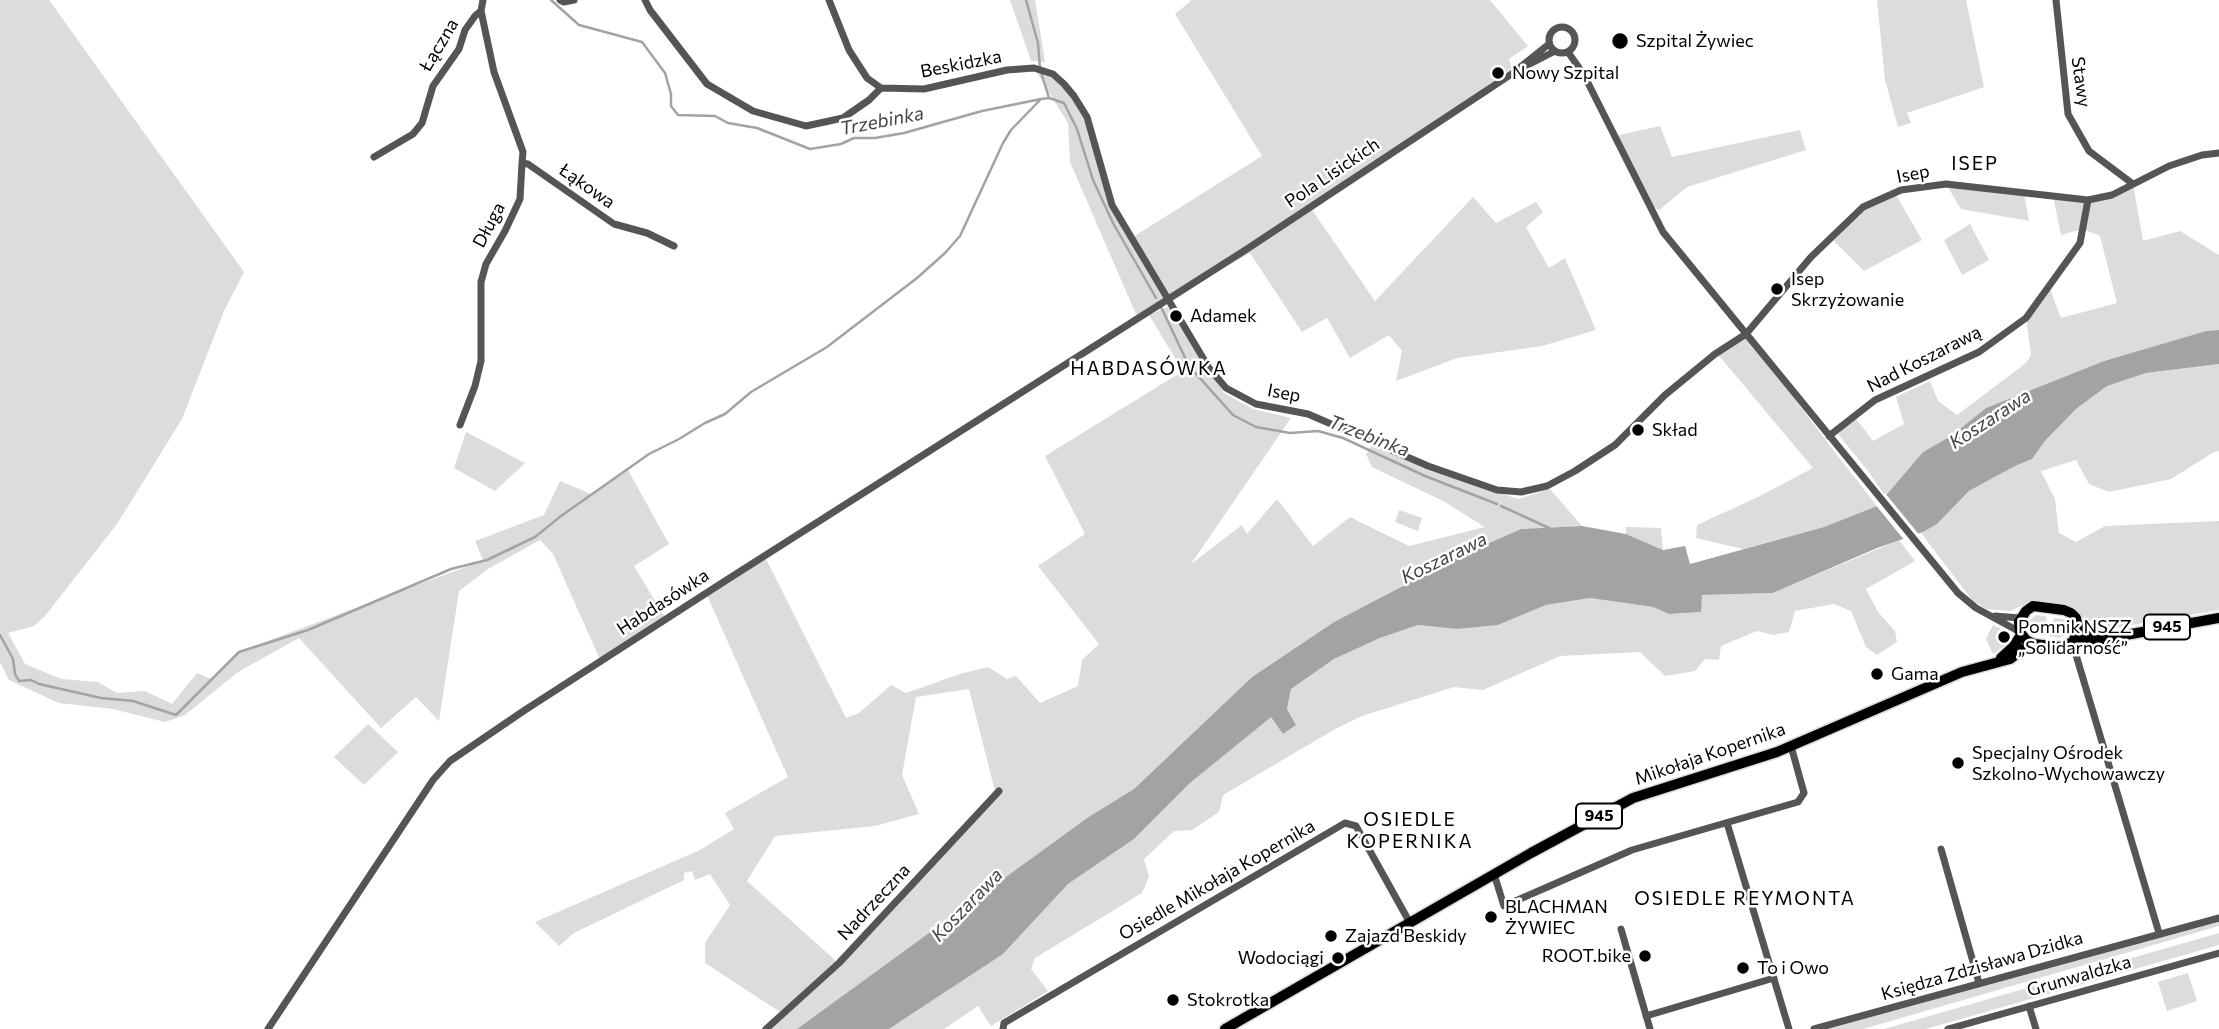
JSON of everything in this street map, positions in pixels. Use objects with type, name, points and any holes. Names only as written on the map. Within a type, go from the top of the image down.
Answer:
[{"type":"main road","name":"945","points":[[2020,618],[2029,608],[2041,606],[2068,611],[2076,618],[2078,628],[2115,636]]},
{"type":"main road","points":[[1999,660],[2011,650],[2021,633],[2020,618]]},
{"type":"main road","name":"945","points":[[2031,643],[2060,647],[2072,642],[2104,639],[2219,618]]},
{"type":"main road","points":[[2072,642],[2078,628]]},
{"type":"main road","points":[[2021,633],[2031,643]]},
{"type":"main road","name":"Mikołaja Kopernika","points":[[1225,1029],[1494,874],[1633,798],[1791,746],[1962,672],[2010,659],[2031,643]]},
{"type":"street","name":"Długa","points":[[460,425],[481,361],[481,282],[486,264],[520,199],[523,152],[494,72],[481,11],[483,0]]},
{"type":"street","points":[[561,0],[573,0]]},
{"type":"street","points":[[645,0],[706,84],[753,111],[806,126],[843,117],[869,100],[881,88],[867,79],[849,50],[829,0]]},
{"type":"street","name":"Stawy","points":[[2056,0],[2068,114],[2090,151],[2133,184]]},
{"type":"street","name":"Łączna","points":[[374,157],[413,134],[422,123],[433,86],[459,49],[466,30],[481,11]]},
{"type":"street","points":[[1567,52],[1575,42],[1574,34],[1568,28],[1559,27],[1552,31],[1549,44],[1556,51],[1567,52],[1584,75],[1663,232],[1966,601],[1994,616],[2020,618]]},
{"type":"street","name":"Pola Lisickich","points":[[1168,298],[1247,249],[1513,73],[1549,44]]},
{"type":"street","name":"Pola Lisickich","points":[[1513,73],[1556,51]]},
{"type":"street","name":"Beskidzka","points":[[881,88],[924,89],[1007,70],[1034,68],[1053,74],[1064,84]]},
{"type":"street","name":"Isep","points":[[1064,84],[1087,117],[1112,205],[1209,368],[1226,388],[1256,404],[1308,414],[1440,470],[1497,490],[1521,492],[1547,486],[1615,445],[1665,395],[1715,354],[1746,334],[1811,257],[1863,207],[1901,190],[1946,184],[2088,200],[2112,195],[2169,166],[2202,155],[2219,153]]},
{"type":"street","name":"Łąkowa","points":[[522,163],[528,164],[614,224],[647,233],[674,246]]},
{"type":"street","name":"Nad Koszarawą","points":[[1829,436],[1875,400],[1979,352],[2026,318],[2080,243],[2088,200]]},
{"type":"street","name":"Habdasówka","points":[[268,1029],[433,780],[450,761],[1168,298]]},
{"type":"street","points":[[1994,616],[2021,633]]},
{"type":"street","points":[[2072,642],[2159,933]]},
{"type":"street","points":[[1494,874],[1504,906],[1632,850],[1798,802],[1804,793],[1791,746]]},
{"type":"street","name":"Nadrzeczna","points":[[766,1029],[839,962],[999,791]]},
{"type":"street","points":[[1727,822],[1789,1029]]},
{"type":"street","name":"Osiedle Mikołaja Kopernika","points":[[1003,1029],[1004,1023],[1345,823],[1356,826],[1410,923]]},
{"type":"street","points":[[1941,849],[1979,983]]},
{"type":"street","name":"Księdza Zdzisława Dzidka","points":[[1814,1029],[2219,918]]},
{"type":"street","points":[[1621,929],[1650,1029]]},
{"type":"street","name":"Grunwaldzka","points":[[1948,1029],[2219,953]]},
{"type":"street","points":[[1646,1016],[1774,978]]},
{"type":"street","points":[[2029,1006],[2036,1029]]},
{"type":"shaded area","points":[[0,0],[49,0],[244,272],[224,311],[182,419],[117,524],[45,616],[34,626],[8,633],[25,664],[61,679],[98,682],[117,693],[145,691],[172,704],[197,673],[211,679],[243,650],[482,561],[485,565],[475,541],[544,515],[560,481],[591,494],[628,470],[669,544],[634,566],[666,619],[601,662],[553,554],[540,540],[488,569],[459,591],[439,721],[416,697],[381,728],[299,638],[238,672],[185,715],[165,722],[113,709],[59,703],[9,680],[0,662]]},
{"type":"shaded area","points":[[1010,0],[1035,0],[1045,62],[1031,61]]},
{"type":"shaded area","points":[[1192,0],[1490,0],[1528,46],[1509,59],[1512,68],[1308,212],[1312,210],[1375,301],[1473,197],[1496,223],[1536,202],[1543,212],[1526,227],[1549,268],[1565,258],[1596,330],[1542,346],[1457,358],[1396,381],[1402,351],[1389,335],[1350,358],[1327,318],[1302,332],[1250,253],[1168,298],[1138,319],[1070,162],[1068,123],[1034,68],[1053,74],[1087,117],[1112,205],[1133,237],[1262,156],[1175,14]]},
{"type":"shaded area","points":[[1877,0],[1966,0],[1984,87],[1907,113],[1911,123],[1898,127],[1885,80]]},
{"type":"shaded area","points":[[1660,126],[1672,157],[1800,130],[1806,150],[1687,187],[1659,210],[1650,206],[1615,136]]},
{"type":"shaded area","points":[[1946,184],[2024,193],[2029,221],[1961,209]]},
{"type":"shaded area","points":[[2133,184],[2143,241],[2180,231],[2219,255],[2219,330],[2206,331],[2104,361],[1986,408],[1951,436],[1923,452],[1886,497],[1838,434],[1854,416],[1873,441],[1904,424],[1896,397],[1930,381],[1938,401],[1957,415],[2026,363],[2031,355],[2026,318],[2049,286],[2061,318],[2117,303],[2100,236],[2083,229],[2061,235],[2053,196],[2088,200]]},
{"type":"shaded area","points":[[1895,193],[1922,240],[1864,271],[1831,238],[1863,207]]},
{"type":"shaded area","points":[[1970,224],[1989,260],[1962,275],[1944,240]]},
{"type":"shaded area","points":[[1168,307],[1224,393],[1253,409],[1291,418],[1191,564],[1242,525],[1247,534],[1277,499],[1313,546],[1350,517],[1409,546],[1485,527],[1443,501],[1372,467],[1366,454],[1372,446],[1425,469],[1518,499],[1550,489],[1582,526],[1521,529],[1465,553],[1334,622],[1252,677],[1134,789],[1087,818],[797,1029],[770,1029],[842,964],[899,904],[995,791],[969,689],[916,697],[902,775],[919,814],[875,826],[775,836],[747,881],[837,962],[780,1012],[705,963],[705,943],[730,905],[710,874],[695,880],[692,871],[684,873],[684,880],[574,933],[559,946],[535,922],[700,850],[734,829],[725,813],[788,777],[706,593],[766,559],[846,718],[859,713],[891,685],[906,693],[988,667],[1007,679],[1016,676],[1040,703],[1078,686],[1082,660],[1099,644],[1038,566],[1085,534],[1045,456],[1183,371],[1149,315]]},
{"type":"shaded area","points":[[1746,334],[1877,506],[1824,527],[1743,549],[1696,538],[1697,525],[1813,468],[1715,354]]},
{"type":"shaded area","points":[[2219,364],[2219,451],[2171,479],[2109,492],[2089,484],[2076,460],[2041,471],[2055,499],[2059,533],[2076,542],[2105,526],[2219,521],[2219,610],[2109,629],[2090,625],[2073,608],[2030,602],[2010,611],[1986,609],[1972,600],[1921,533],[1937,524],[1969,491],[2032,459],[2045,441],[2076,409],[2107,386],[2146,373]]},
{"type":"shaded area","points":[[466,432],[525,463],[495,491],[454,468]]},
{"type":"shaded area","points":[[1399,510],[1422,518],[1418,531],[1395,522]]},
{"type":"shaded area","points":[[1626,527],[1661,528],[1663,550],[1626,534]]},
{"type":"shaded area","points":[[1899,540],[1915,561],[1866,589],[1878,612],[1895,631],[1897,642],[1877,655],[1866,647],[1851,611],[1834,604],[1795,611],[1789,632],[1773,635],[1757,631],[1721,646],[1719,660],[1705,659],[1695,671],[1665,676],[1640,652],[1560,656],[1483,690],[1454,687],[1362,716],[1223,795],[1219,812],[1192,830],[1174,831],[1144,859],[1149,877],[1142,893],[1035,958],[1031,969],[1048,991],[991,1026],[978,1006],[944,1029],[889,1029],[1003,954],[1068,884],[1134,839],[1190,783],[1271,716],[1283,734],[1296,725],[1287,709],[1291,689],[1334,659],[1380,638],[1418,625],[1457,629],[1498,625],[1546,605],[1590,598],[1653,607],[1669,614],[1701,612],[1701,595],[1773,593]]},
{"type":"shaded area","points":[[2036,615],[2046,616],[2047,624],[2051,625],[2055,618],[2064,619],[2069,624],[2068,633],[2059,638],[2032,633],[2028,622]]},
{"type":"shaded area","points":[[1993,625],[2001,629],[2008,643],[1993,654],[1986,639]]},
{"type":"shaded area","points":[[368,724],[398,752],[364,785],[334,757]]},
{"type":"shaded area","points":[[2219,922],[2219,926],[1863,1029],[1827,1029]]},
{"type":"shaded area","points":[[2219,933],[2219,945],[1926,1029],[1884,1029]]},
{"type":"shaded area","points":[[2188,973],[2197,1001],[2167,1011],[2158,982]]},
{"type":"water","name":"Koszarawa","points":[[2219,330],[2219,364],[2146,373],[2107,386],[2076,409],[2045,441],[2032,459],[1969,491],[1937,524],[1773,593],[1702,595],[1701,612],[1669,614],[1653,607],[1590,598],[1546,605],[1498,625],[1457,629],[1418,625],[1380,638],[1334,659],[1291,689],[1287,709],[1296,725],[1283,734],[1271,717],[1190,783],[1134,839],[1068,884],[1003,954],[889,1029],[797,1029],[1087,818],[1134,789],[1252,677],[1334,622],[1466,553],[1521,529],[1582,526],[1626,534],[1663,550],[1685,546],[1690,564],[1824,527],[1877,506],[1923,452],[1951,436],[1986,408],[2104,361],[2206,331]]},
{"type":"pier","points":[[1885,493],[1921,537],[1905,541],[1874,503]]},
{"type":"waterway","name":"Trzebinka","points":[[551,0],[579,25],[642,42],[665,73],[671,94],[671,106],[678,115],[715,116],[728,123],[757,128],[810,149],[841,144],[854,138],[904,133],[982,111],[1041,99],[1049,98],[1064,103],[1077,129],[1093,180],[1113,223],[1156,298]]},
{"type":"waterway","points":[[1026,0],[1038,43],[1040,69],[1049,98]]},
{"type":"waterway","points":[[0,635],[13,659],[19,681],[31,680],[101,698],[133,701],[176,715],[239,652],[308,630],[451,569],[487,560],[535,537],[649,454],[725,414],[751,392],[827,347],[917,278],[960,236],[1003,143],[1011,130],[1041,99]]},
{"type":"waterway","name":"Trzebinka","points":[[1161,307],[1189,366],[1233,415],[1256,427],[1290,433],[1318,431],[1343,438],[1425,476],[1497,504]]},
{"type":"waterway","name":"Trzebinka","points":[[1501,506],[1549,528]]},
{"type":"place","name":"Szpital Żywiec","points":[[1620,41]]},
{"type":"place","name":"Nowy Szpital","points":[[1498,73]]},
{"type":"place","name":"Isep Skrzyżowanie","points":[[1777,289]]},
{"type":"place","name":"Adamek","points":[[1176,316]]},
{"type":"place","name":"Skład","points":[[1638,430]]},
{"type":"place","name":"Pomnik NSZZ „Solidarność”","points":[[2004,637]]},
{"type":"place","name":"Gama","points":[[1877,674]]},
{"type":"place","name":"Specjalny Ośrodek Szkolno-Wychowawczy","points":[[1958,763]]},
{"type":"place","name":"BLACHMAN ŻYWIEC","points":[[1491,917]]},
{"type":"place","name":"Zajazd Beskidy","points":[[1331,936]]},
{"type":"place","name":"ROOT.bike","points":[[1645,956]]},
{"type":"place","name":"Wodociągi","points":[[1338,958]]},
{"type":"place","name":"To i Owo","points":[[1743,968]]},
{"type":"place","name":"Stokrotka","points":[[1173,1000]]},
{"type":"district","name":"ISEP","points":[[1975,164]]},
{"type":"district","name":"HABDASÓWKA","points":[[1149,369]]},
{"type":"district","name":"OSIEDLE KOPERNIKA","points":[[1410,831]]},
{"type":"district","name":"OSIEDLE REYMONTA","points":[[1745,899]]}]
